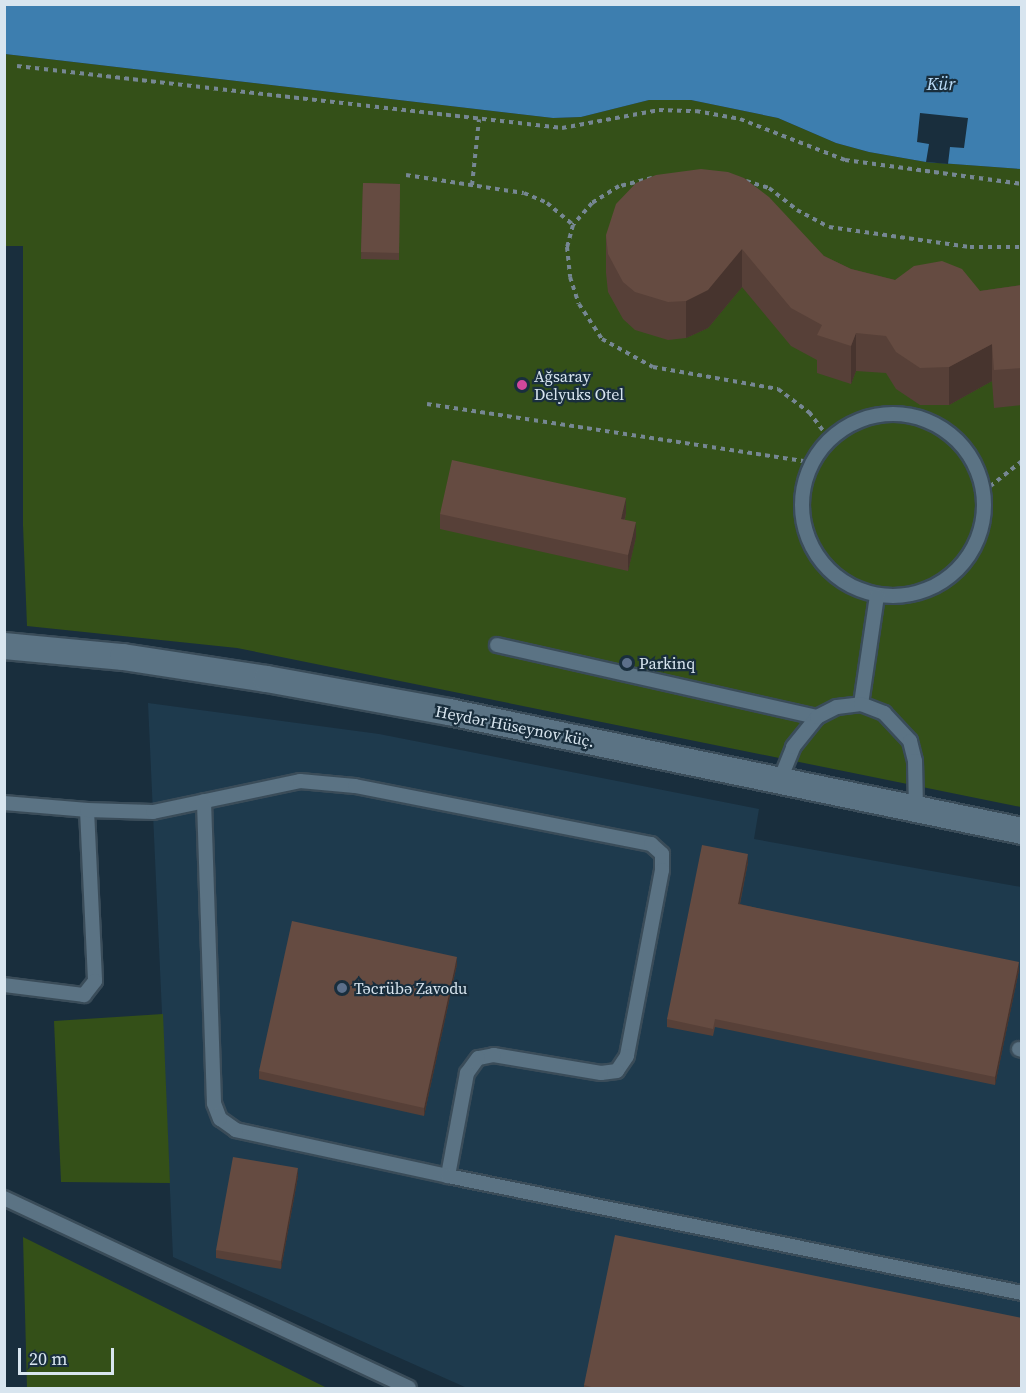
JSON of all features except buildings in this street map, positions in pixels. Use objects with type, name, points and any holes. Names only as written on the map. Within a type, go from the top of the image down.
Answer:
[{"type":"street","name":"Heydər Hüseynov küç.","points":[[4,646],[123,657],[279,681],[780,780],[1022,831]]},
{"type":"lane","points":[[880,414],[909,414],[936,424],[959,441],[975,465],[983,492],[983,521],[974,548],[957,571],[933,588],[906,596],[877,596],[842,581],[827,569],[810,546],[802,518],[802,489],[812,462],[829,439],[861,419],[880,414]]},
{"type":"lane","points":[[861,704],[877,596]]},
{"type":"lane","points":[[497,645],[817,717]]},
{"type":"lane","points":[[780,780],[793,747],[817,717],[837,707],[861,704],[884,713],[910,741],[915,761],[916,808]]},
{"type":"lane","points":[[4,803],[87,810],[153,812],[300,781],[355,786],[651,844],[662,854],[662,870],[627,1056],[618,1071],[601,1073],[494,1055],[478,1058],[467,1073],[448,1176]]},
{"type":"lane","points":[[204,801],[214,1103],[220,1119],[236,1130],[448,1176],[1022,1293]]},
{"type":"lane","points":[[4,985],[84,995],[91,990],[95,981],[87,810]]},
{"type":"lane","points":[[4,1198],[409,1389]]},
{"type":"path","points":[[16,66],[562,128],[659,110],[696,111],[740,118],[845,160],[1022,184]]},
{"type":"path","points":[[472,185],[479,119]]},
{"type":"path","points":[[406,175],[524,193],[548,203],[573,225]]},
{"type":"path","points":[[662,178],[619,186],[592,203],[573,225],[567,247],[570,277],[579,304],[602,339],[653,367],[778,389],[809,412],[829,439]]},
{"type":"path","points":[[737,179],[769,188],[797,210],[829,227],[970,247],[1022,247]]},
{"type":"path","points":[[427,404],[812,462]]},
{"type":"path","points":[[983,492],[1022,461]]},
{"type":"shaded area","name":"Təcrübə Zavodu","points":[[148,703],[379,734],[759,809],[754,839],[1021,887],[1021,1388],[467,1388],[173,1257]]},
{"type":"green space","name":"Ağsaray Delyuks Otel","points":[[5,54],[553,118],[581,117],[649,100],[691,100],[778,118],[836,143],[869,152],[926,162],[1021,169],[1021,807],[237,648],[27,626],[23,525],[23,246],[5,246]]},
{"type":"green space","points":[[163,1014],[170,1183],[61,1182],[54,1021]]},
{"type":"green space","points":[[23,1237],[327,1388],[27,1388]]},
{"type":"water","name":"Kür","points":[[4,5],[1021,5],[1021,169],[926,162],[869,152],[836,143],[778,118],[691,100],[649,100],[581,117],[553,118],[5,54]]},
{"type":"pier","points":[[920,113],[968,118],[964,148],[950,147],[948,164],[926,162],[929,144],[917,142]]},
{"type":"place","name":"Ağsaray Delyuks Otel","points":[[522,385]]},
{"type":"place","name":"Parkinq","points":[[627,663]]},
{"type":"place","name":"Təcrübə Zavodu","points":[[342,988]]}]
